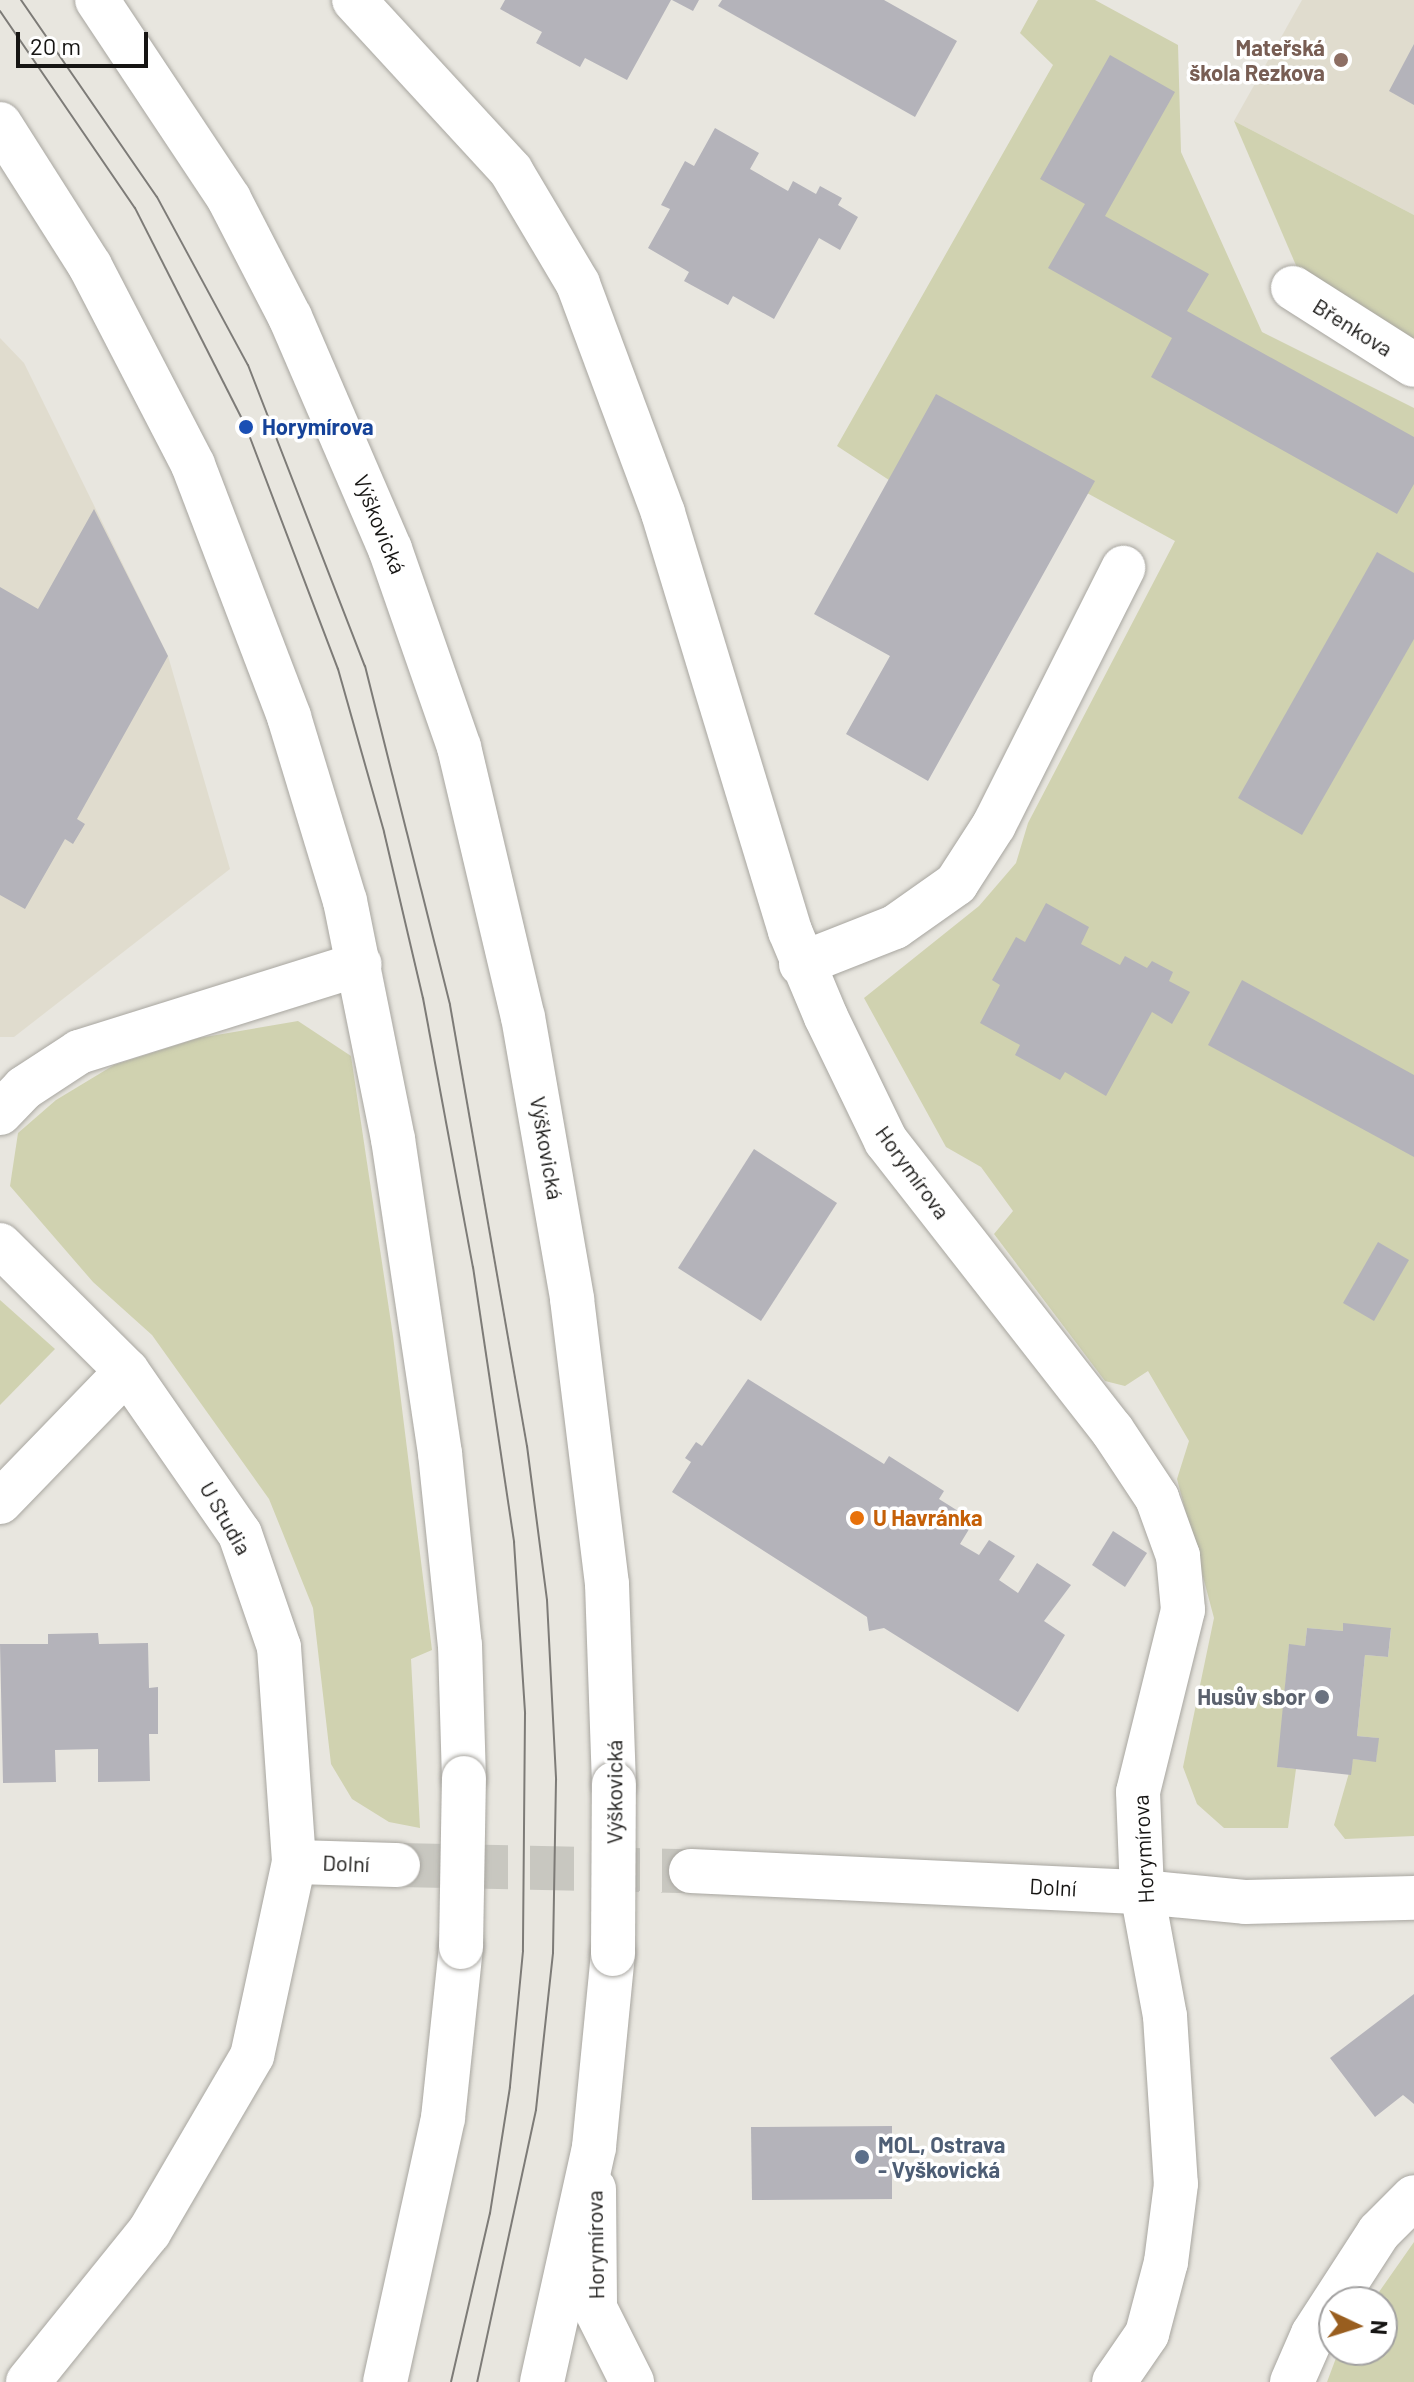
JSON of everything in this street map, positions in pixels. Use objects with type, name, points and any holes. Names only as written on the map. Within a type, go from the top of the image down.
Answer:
[{"type":"street","name":"Výškovická","points":[[97,0],[229,199],[290,317],[390,549],[459,747],[507,940],[558,1206],[601,1519],[614,1784],[613,1954],[594,2147],[542,2382]]},
{"type":"street","name":"Horymírova","points":[[354,0],[511,171],[578,284],[663,513],[801,964],[886,1141],[1112,1430],[1157,1498],[1178,1556],[1183,1610],[1138,1792],[1142,1892],[1165,2016],[1176,2184],[1166,2262],[1147,2334],[1114,2382]]},
{"type":"street","points":[[0,124],[90,266],[199,478],[310,779],[360,964],[393,1139],[442,1465],[459,1630],[464,1778],[461,1947],[443,2118],[385,2382]]},
{"type":"street","name":"Břenkova","points":[[1293,288],[1414,365]]},
{"type":"street","points":[[801,964],[895,927],[956,884],[994,825],[1123,568]]},
{"type":"street","points":[[0,1113],[24,1088],[79,1052],[360,964]]},
{"type":"street","name":"U Studia","points":[[0,1245],[127,1371],[240,1534],[279,1647],[288,1720],[294,1862],[252,2056],[149,2232],[24,2377]]},
{"type":"street","points":[[0,1502],[127,1371]]},
{"type":"street","name":"Dolní","points":[[294,1862],[398,1865]]},
{"type":"street","name":"Dolní","points":[[691,1871],[1142,1892],[1245,1902],[1414,1898]]},
{"type":"street","name":"Horymírova","points":[[594,2147],[595,2308],[632,2382]]},
{"type":"street","points":[[1292,2382],[1313,2334],[1371,2245],[1414,2197]]},
{"type":"shaded area","name":"Mateřská škola Rezkova","points":[[1302,0],[1414,0],[1414,215],[1234,121]]},
{"type":"shaded area","points":[[0,338],[24,363],[168,656],[230,869],[14,1037],[0,1037]]},
{"type":"green space","points":[[1038,0],[1095,0],[1178,45],[1181,152],[1262,332],[1414,408],[1414,1836],[1345,1839],[1334,1825],[1353,1759],[1376,1761],[1378,1738],[1357,1736],[1365,1655],[1388,1657],[1391,1629],[1343,1624],[1343,1631],[1307,1628],[1305,1646],[1289,1645],[1278,1767],[1296,1769],[1288,1828],[1224,1828],[1197,1804],[1183,1767],[1214,1618],[1177,1479],[1189,1441],[1148,1371],[1125,1386],[1105,1381],[994,1234],[1013,1211],[981,1167],[946,1147],[864,998],[979,906],[1016,863],[1028,823],[1175,541],[1087,493],[889,480],[837,446],[1053,65],[1020,33]]},
{"type":"green space","points":[[1234,121],[1414,215],[1414,342],[1298,270]]},
{"type":"green space","points":[[298,1021],[351,1056],[393,1336],[432,1650],[411,1659],[420,1828],[389,1822],[352,1799],[331,1764],[313,1608],[269,1499],[152,1335],[93,1282],[10,1186],[18,1133],[56,1100],[114,1065],[199,1038]]},
{"type":"green space","points":[[0,1300],[55,1349],[0,1405]]},
{"type":"green space","points":[[1414,2242],[1414,2382],[1327,2382],[1333,2366],[1398,2366],[1398,2286],[1383,2286]]},
{"type":"building","points":[[505,0],[671,0],[627,80],[585,58],[580,67],[536,43],[542,32],[500,9]]},
{"type":"building","points":[[672,0],[699,0],[693,11]]},
{"type":"building","points":[[722,0],[884,0],[957,41],[915,117],[718,6]]},
{"type":"building","points":[[1414,44],[1414,105],[1389,91]]},
{"type":"building","points":[[1110,55],[1175,92],[1105,216],[1209,274],[1187,311],[1414,437],[1414,484],[1397,514],[1151,377],[1172,338],[1048,268],[1085,204],[1040,179]]},
{"type":"building","points":[[715,128],[759,153],[750,169],[788,191],[793,181],[816,194],[820,186],[842,198],[838,205],[858,217],[840,250],[819,238],[774,319],[733,296],[728,305],[684,281],[689,272],[648,248],[670,209],[661,205],[685,161],[694,166]]},
{"type":"building","points":[[936,394],[1095,481],[928,781],[846,734],[890,656],[814,614]]},
{"type":"building","points":[[94,509],[168,656],[77,819],[85,824],[73,844],[65,839],[25,909],[0,895],[0,587],[38,609]]},
{"type":"building","points":[[1377,552],[1414,573],[1414,639],[1302,835],[1238,798]]},
{"type":"building","points":[[1046,903],[1089,927],[1081,944],[1120,965],[1125,956],[1147,968],[1152,961],[1173,972],[1169,981],[1190,992],[1172,1024],[1152,1012],[1106,1096],[1065,1072],[1060,1080],[1015,1055],[1020,1045],[980,1023],[1000,985],[992,980],[1016,937],[1025,942]]},
{"type":"building","points":[[1242,980],[1414,1075],[1414,1157],[1208,1045]]},
{"type":"building","points":[[754,1149],[837,1203],[761,1321],[678,1268]]},
{"type":"building","points":[[1378,1242],[1409,1260],[1374,1321],[1343,1303]]},
{"type":"building","points":[[748,1379],[884,1464],[889,1456],[944,1491],[939,1499],[974,1521],[960,1544],[979,1555],[989,1540],[1015,1556],[999,1580],[1018,1593],[1037,1563],[1071,1585],[1044,1621],[1065,1635],[1018,1712],[884,1628],[869,1631],[867,1617],[672,1492],[691,1462],[685,1458],[696,1442],[702,1446]]},
{"type":"building","points":[[1113,1531],[1147,1553],[1125,1587],[1092,1565]]},
{"type":"building","name":"Husův sbor","points":[[1343,1623],[1391,1628],[1388,1657],[1365,1655],[1357,1736],[1379,1738],[1376,1762],[1353,1759],[1351,1775],[1277,1767],[1289,1644],[1305,1646],[1307,1628],[1343,1631]]},
{"type":"building","points":[[98,1633],[99,1644],[148,1643],[149,1688],[158,1687],[158,1734],[149,1734],[150,1781],[98,1782],[98,1749],[55,1750],[56,1782],[3,1783],[0,1644],[48,1644],[48,1634]]},
{"type":"building","points":[[1414,1994],[1414,2104],[1403,2095],[1375,2117],[1330,2058]]},
{"type":"building","points":[[892,2126],[892,2199],[752,2200],[751,2127]]},
{"type":"tunnel","points":[[398,1865],[691,1871]]},
{"type":"tram line","points":[[21,0],[157,197],[248,365],[365,666],[450,1005],[527,1446],[547,1600],[556,1780],[553,1953],[536,2110],[477,2382]]},
{"type":"tram line","points":[[0,11],[135,208],[246,427],[338,669],[384,832],[423,998],[473,1267],[514,1542],[525,1714],[523,1951],[510,2087],[490,2213],[451,2382]]},
{"type":"place","name":"Mateřská škola Rezkova","points":[[1341,60]]},
{"type":"place","name":"Horymírova","points":[[246,427]]},
{"type":"place","name":"U Havránka","points":[[857,1518]]},
{"type":"place","name":"Husův sbor","points":[[1322,1697]]},
{"type":"place","name":"MOL, Ostrava - Vyškovická","points":[[862,2157]]}]
